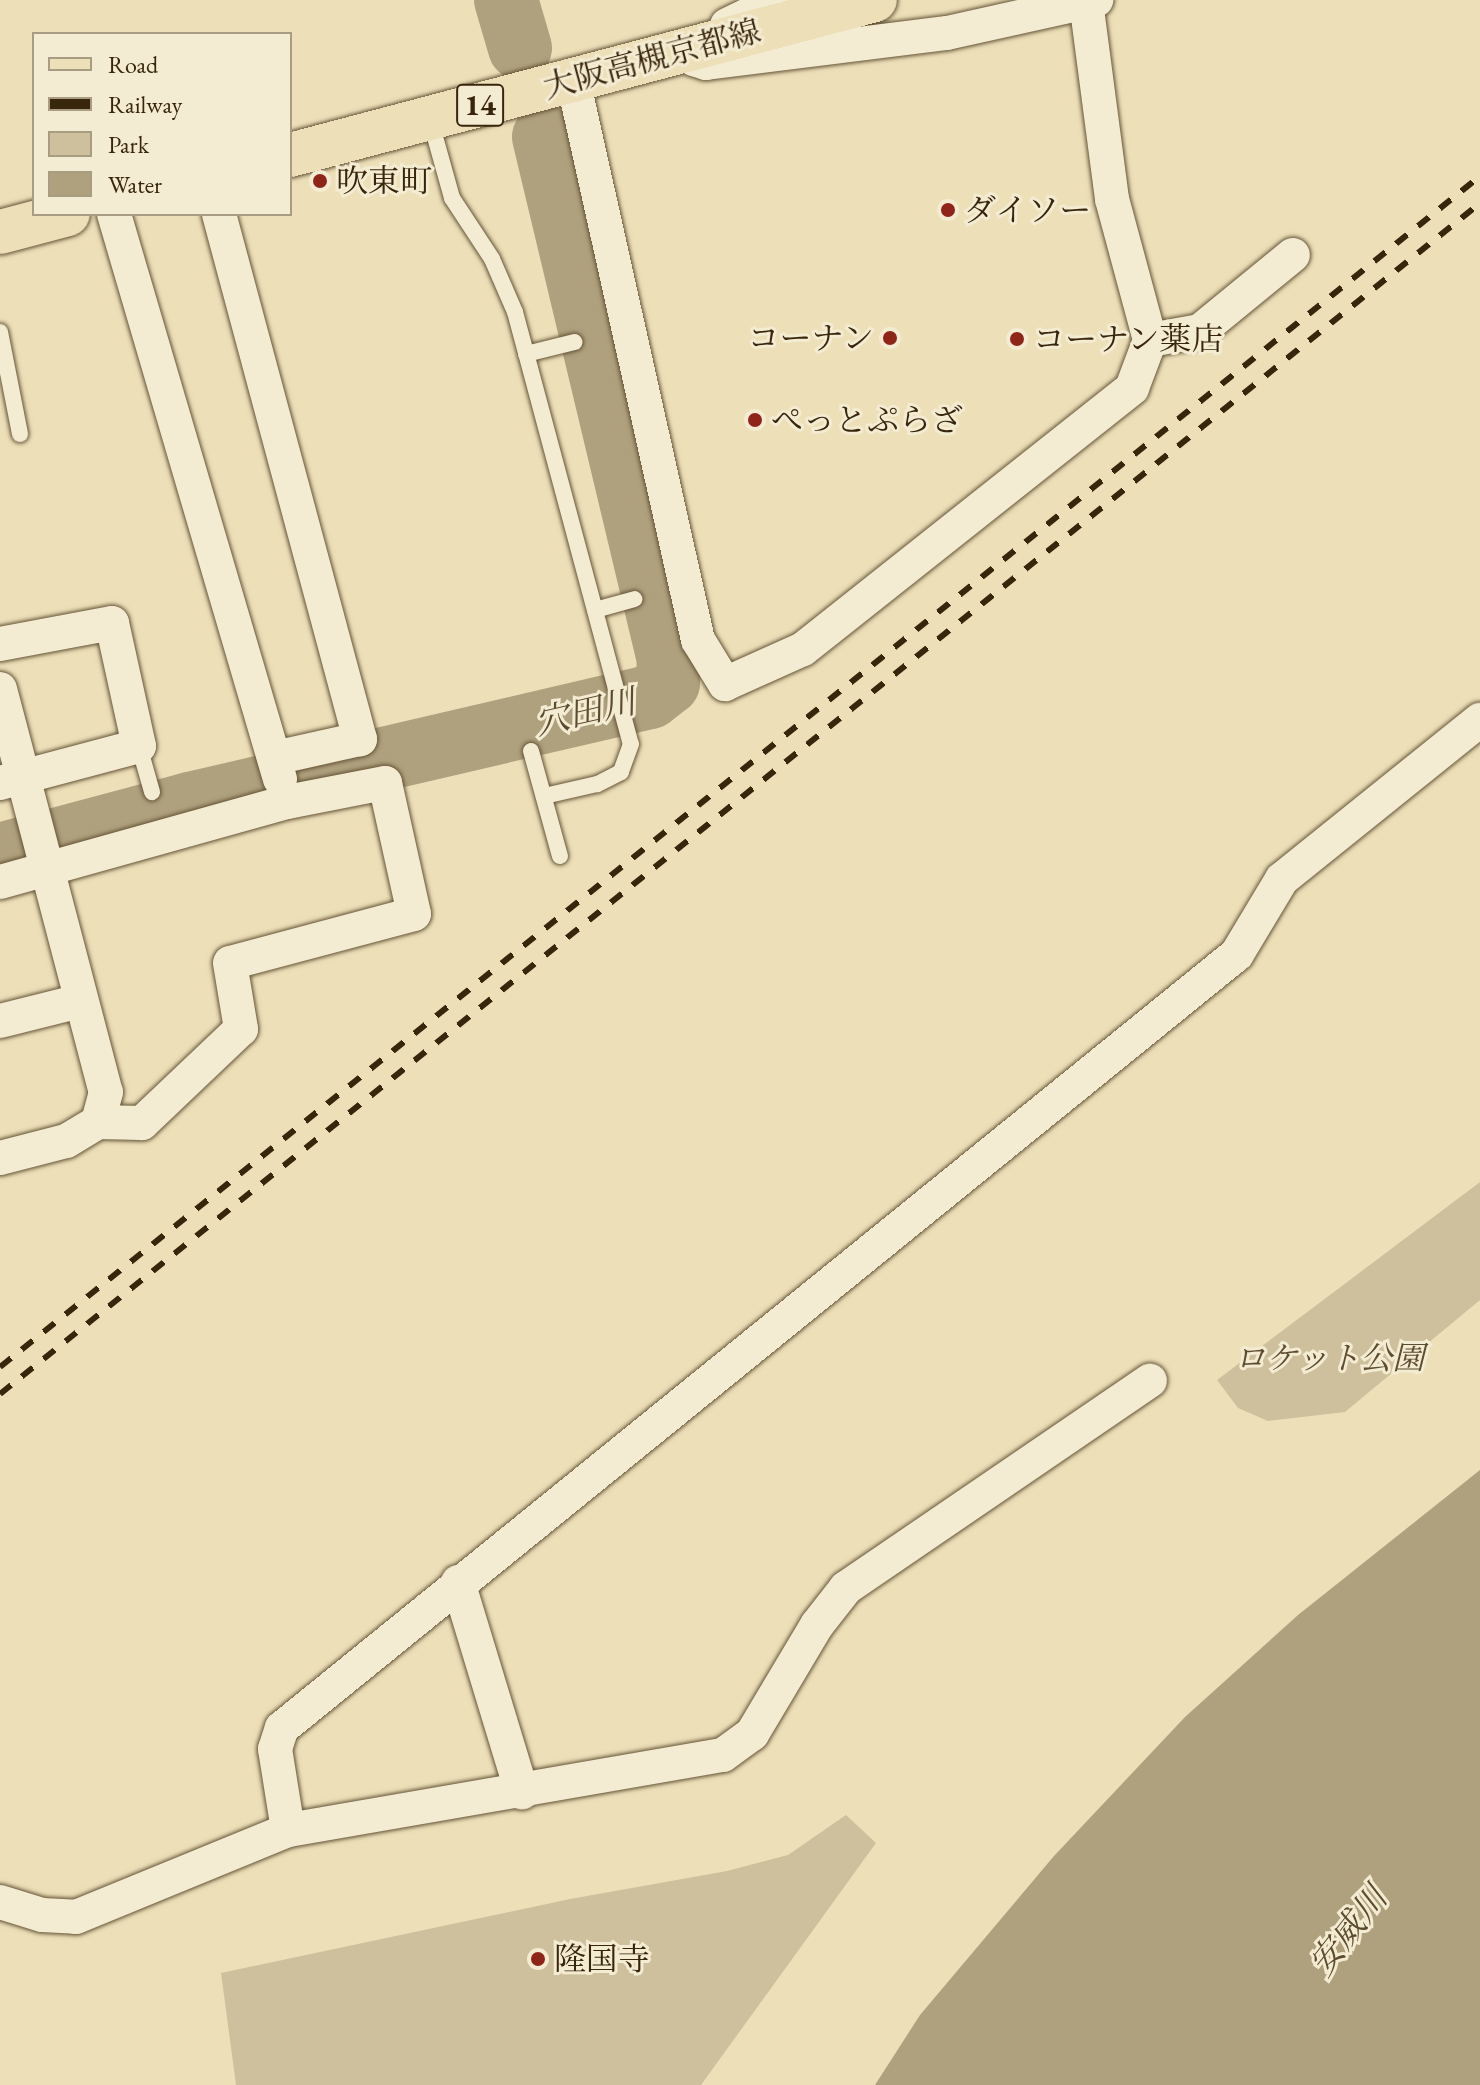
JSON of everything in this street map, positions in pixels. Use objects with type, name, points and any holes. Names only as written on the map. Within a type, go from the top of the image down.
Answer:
[{"type":"main road","name":"大阪高槻京都線","points":[[292,154],[669,52],[875,0]]},
{"type":"main road","points":[[0,232],[60,216]]},
{"type":"street","points":[[669,52],[779,0]]},
{"type":"street","points":[[573,80],[698,640],[725,684],[803,649],[1132,388],[1150,340],[1112,199],[1091,1],[947,33],[706,63],[669,52]]},
{"type":"street","points":[[115,216],[280,778]]},
{"type":"street","points":[[0,882],[46,869],[280,778],[360,739],[220,216]]},
{"type":"street","points":[[1150,340],[1200,331],[1293,255]]},
{"type":"street","points":[[0,644],[112,623],[139,746],[12,780]]},
{"type":"street","points":[[0,689],[12,780],[38,831],[106,1092],[98,1122]]},
{"type":"street","points":[[288,1830],[275,1749],[282,1728],[458,1582],[1237,954],[1282,879],[1480,720]]},
{"type":"street","points":[[0,1158],[66,1141],[98,1122],[142,1123],[241,1029],[230,963],[414,914],[385,783],[280,778]]},
{"type":"street","points":[[0,1021],[80,1001]]},
{"type":"street","points":[[0,1902],[42,1915],[76,1917],[288,1830],[723,1755],[742,1744],[846,1588],[1150,1381]]},
{"type":"street","points":[[458,1582],[522,1792]]},
{"type":"lane","points":[[430,118],[452,198],[492,259],[526,354],[631,744],[621,772],[597,784],[544,796]]},
{"type":"lane","points":[[0,332],[20,434]]},
{"type":"lane","points":[[526,354],[575,342]]},
{"type":"lane","points":[[595,610],[635,599]]},
{"type":"lane","points":[[139,746],[152,792]]},
{"type":"lane","points":[[531,751],[560,856]]},
{"type":"green space","name":"ロケット公園","points":[[1480,1182],[1480,1300],[1345,1412],[1268,1421],[1238,1408],[1217,1380]]},
{"type":"green space","name":"隆国寺","points":[[846,1815],[876,1843],[701,2085],[236,2085],[221,1973],[570,1899],[727,1871],[788,1855]]},
{"type":"water","name":"安威川","points":[[1480,1470],[1480,2085],[875,2085],[920,2015],[1054,1856],[1185,1717],[1298,1615]]},
{"type":"waterway","name":"穴田川","points":[[506,0],[520,48]]},
{"type":"waterway","name":"穴田川","points":[[0,855],[190,804],[650,697],[668,683],[669,660],[544,137]]},
{"type":"railway","points":[[0,1367],[1480,176]]},
{"type":"railway","points":[[0,1394],[1480,203]]},
{"type":"place","name":"吹東町","points":[[320,181]]},
{"type":"place","name":"ダイソー","points":[[948,210]]},
{"type":"place","name":"コーナン","points":[[890,338]]},
{"type":"place","name":"コーナン薬店","points":[[1017,339]]},
{"type":"place","name":"ぺっとぷらざ","points":[[755,420]]},
{"type":"place","name":"隆国寺","points":[[538,1959]]}]
